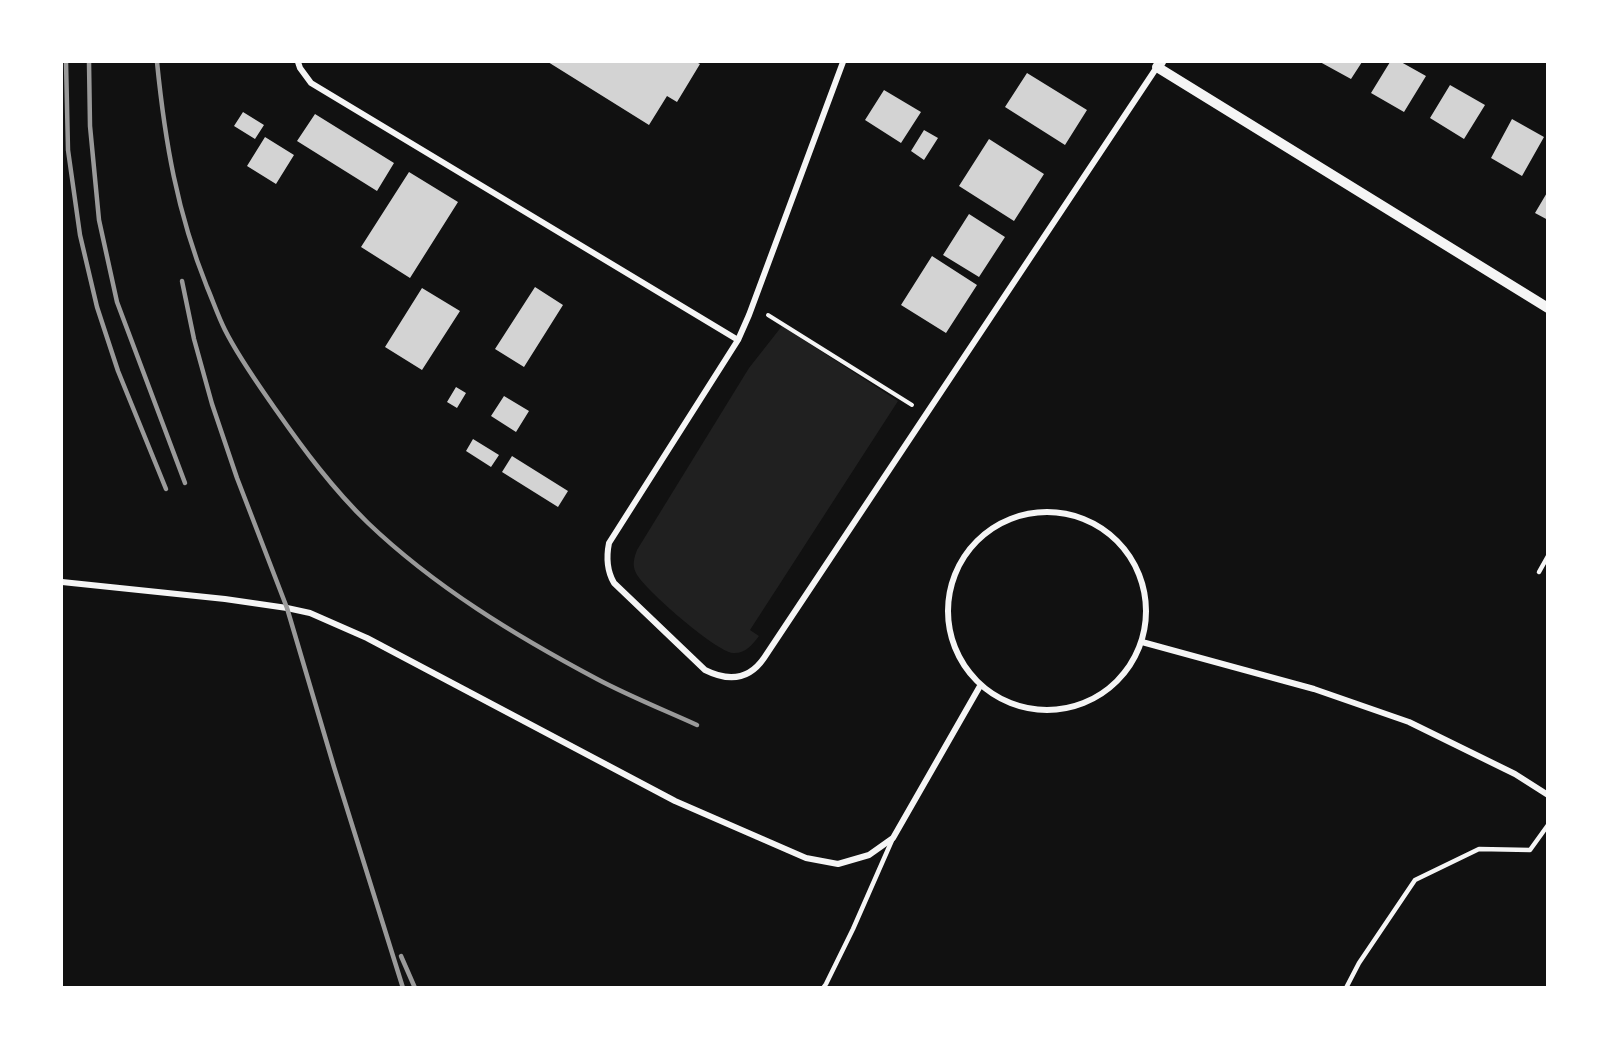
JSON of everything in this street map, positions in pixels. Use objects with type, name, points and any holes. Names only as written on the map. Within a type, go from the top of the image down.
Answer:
[{"type":"street","points":[[298,62],[311,83],[738,340]]},
{"type":"street","points":[[843,62],[738,340],[609,543],[607,553],[610,576],[614,584],[705,670],[716,675],[739,677],[757,668],[1159,64],[1548,308]]},
{"type":"street","points":[[1037,511],[1070,513],[1100,526],[1125,548],[1142,577],[1147,610],[1142,642],[1127,671],[1103,694],[1073,708],[1040,711],[1008,703],[980,686],[959,660],[948,629],[947,596],[958,565],[978,538],[1005,520],[1037,511]]},
{"type":"street","points":[[62,582],[225,598],[310,614],[367,638],[675,801],[806,858],[838,864],[869,855],[893,838],[980,686]]},
{"type":"street","points":[[1142,642],[1314,689],[1408,722],[1515,774],[1548,795]]},
{"type":"lane","points":[[1539,572],[1548,556]]},
{"type":"lane","points":[[1346,987],[1359,963],[1415,880],[1479,849],[1530,849],[1548,825]]},
{"type":"lane","points":[[823,987],[853,929],[893,838]]},
{"type":"path","points":[[782,324],[926,415]]},
{"type":"shaded area","points":[[782,326],[898,401],[750,630],[759,636],[745,650],[733,653],[711,642],[665,605],[636,573],[634,562],[637,550],[749,368]]},
{"type":"building","points":[[548,62],[696,62],[700,64],[677,102],[667,96],[649,125]]},
{"type":"building","points":[[1320,62],[1362,62],[1351,79]]},
{"type":"building","points":[[1390,62],[1401,62],[1426,76],[1404,112],[1371,93]]},
{"type":"building","points":[[1027,73],[1087,110],[1065,145],[1005,107]]},
{"type":"building","points":[[1450,85],[1485,105],[1464,139],[1430,118]]},
{"type":"building","points":[[884,90],[921,112],[901,143],[865,120]]},
{"type":"building","points":[[243,112],[264,125],[255,139],[234,126]]},
{"type":"building","points":[[315,114],[394,163],[377,191],[297,141]]},
{"type":"building","points":[[1512,119],[1544,137],[1522,176],[1491,158]]},
{"type":"building","points":[[924,130],[938,138],[924,160],[911,151]]},
{"type":"building","points":[[265,137],[294,155],[276,184],[247,166]]},
{"type":"building","points":[[989,139],[1044,174],[1014,221],[959,186]]},
{"type":"building","points":[[409,172],[458,202],[410,278],[361,247]]},
{"type":"building","points":[[1548,191],[1548,220],[1535,213]]},
{"type":"building","points":[[969,214],[1005,237],[979,277],[943,255]]},
{"type":"building","points":[[932,256],[977,285],[946,333],[901,305]]},
{"type":"building","points":[[535,287],[563,305],[524,367],[495,349]]},
{"type":"building","points":[[422,288],[460,311],[422,370],[385,347]]},
{"type":"building","points":[[456,387],[466,393],[457,408],[447,402]]},
{"type":"building","points":[[504,396],[529,411],[516,432],[491,416]]},
{"type":"building","points":[[473,439],[499,455],[491,467],[466,451]]},
{"type":"building","points":[[512,456],[568,491],[558,507],[502,472]]},
{"type":"railway","points":[[66,62],[68,150],[80,235],[97,307],[118,371],[166,489]]},
{"type":"railway","points":[[89,62],[90,126],[99,220],[117,302],[185,483]]},
{"type":"railway","points":[[157,62],[168,149],[180,204],[207,287],[225,330],[243,361],[319,469],[368,523],[421,568],[477,609],[597,679],[697,725]]},
{"type":"railway","points":[[182,281],[194,339],[212,404],[237,478],[287,608],[403,988]]},
{"type":"railway","points":[[401,956],[415,988]]}]
